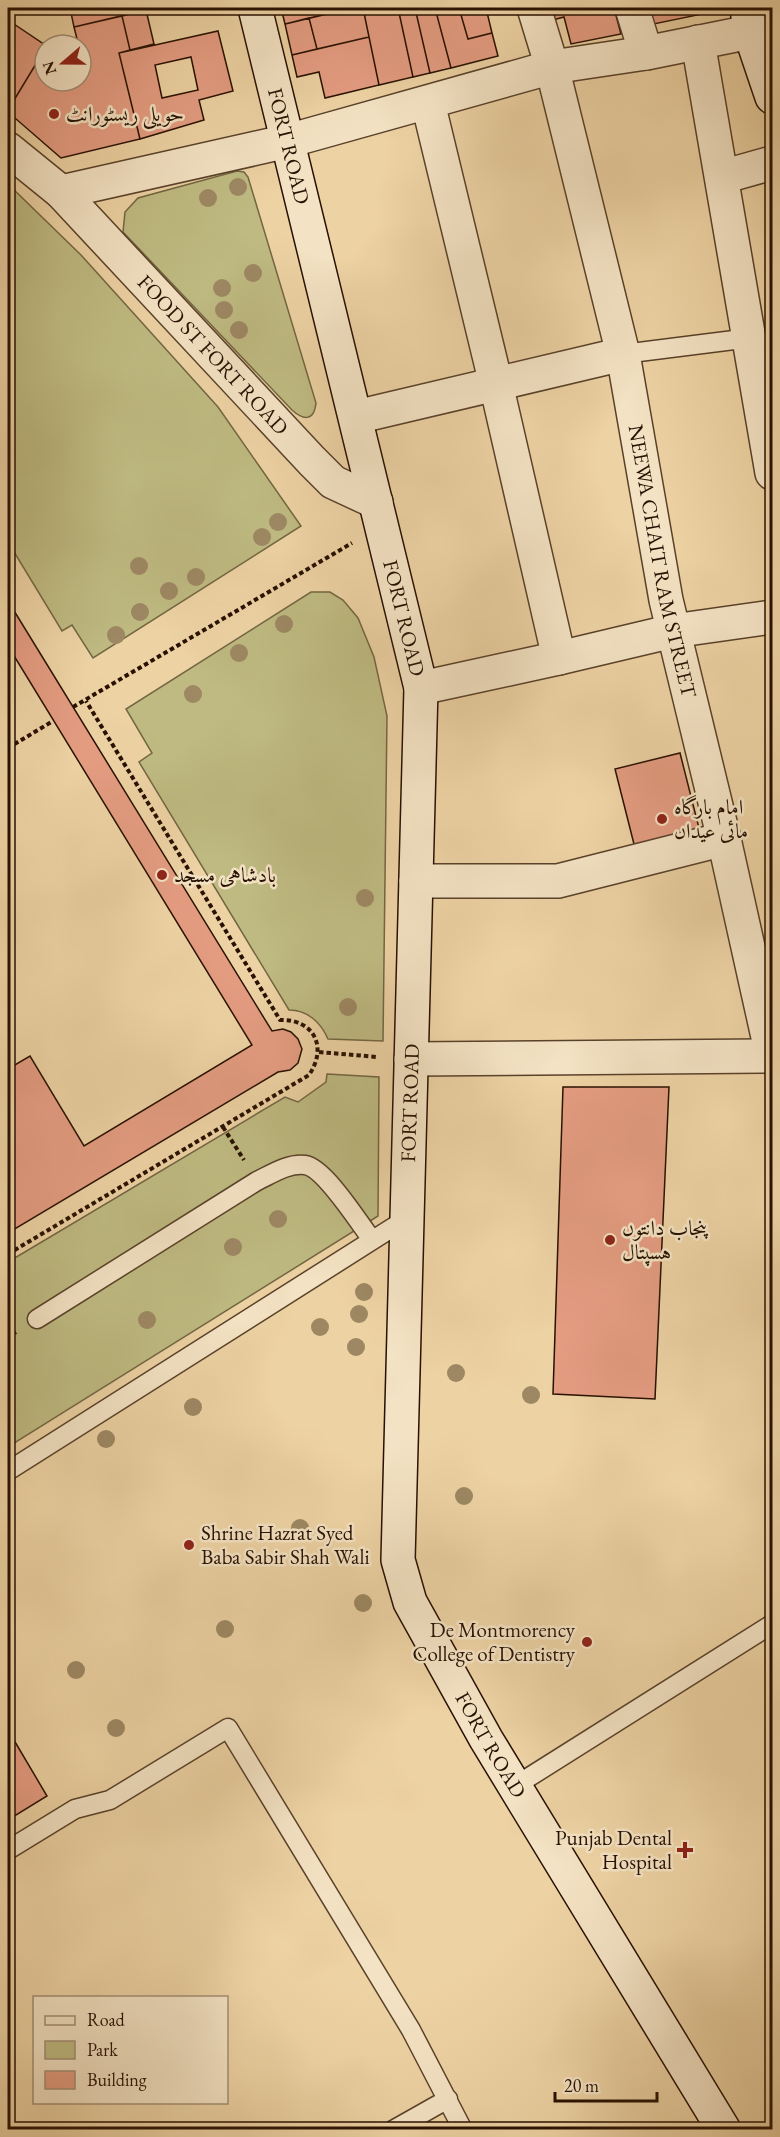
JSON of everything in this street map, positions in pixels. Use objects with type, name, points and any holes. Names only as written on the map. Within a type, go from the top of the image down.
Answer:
[{"type":"street","name":"FORT ROAD","points":[[255,8],[421,688],[398,1560],[410,1602],[486,1739],[724,2130]]},
{"type":"street","name":"NEEWA CHAIT RAM STREET","points":[[534,8],[552,67],[623,354],[666,600],[724,839],[772,1055]]},
{"type":"street","points":[[632,8],[646,53]]},
{"type":"street","points":[[61,192],[288,141],[552,67],[646,53],[698,42],[749,20],[772,97]]},
{"type":"street","points":[[698,42],[772,473]]},
{"type":"street","points":[[428,103],[559,658]]},
{"type":"street","name":"FOOD ST FORT ROAD","points":[[8,149],[61,192],[333,482],[379,514]]},
{"type":"street","points":[[722,177],[772,163]]},
{"type":"street","points":[[356,417],[623,354]]},
{"type":"street","points":[[421,688],[673,631],[772,617]]},
{"type":"street","points":[[416,881],[558,881],[724,839]]},
{"type":"street","points":[[411,1059],[772,1055]]},
{"type":"lane","points":[[623,354],[750,338]]},
{"type":"lane","points":[[37,1319],[257,1181],[289,1166],[307,1165],[327,1179],[372,1240]]},
{"type":"lane","points":[[8,1471],[406,1219]]},
{"type":"lane","points":[[515,1786],[772,1624]]},
{"type":"lane","points":[[8,1850],[75,1809],[110,1800],[228,1728],[411,2030],[463,2130]]},
{"type":"lane","points":[[393,2130],[448,2099]]},
{"type":"path","points":[[74,707],[379,514]]},
{"type":"path","points":[[8,1254],[309,1075],[316,1064],[319,1052],[315,1036],[303,1024],[292,1020],[280,1020],[86,701]]},
{"type":"path","points":[[8,748],[53,721]]},
{"type":"path","points":[[319,1052],[411,1059]]},
{"type":"path","points":[[223,1127],[257,1181]]},
{"type":"green space","points":[[237,171],[244,172],[248,177],[316,403],[313,414],[307,417],[300,416],[292,410],[123,232],[125,212],[138,198]]},
{"type":"green space","points":[[8,184],[81,255],[218,407],[301,526],[93,658],[72,625],[62,631],[8,542]]},
{"type":"green space","points":[[311,592],[330,592],[343,600],[358,618],[374,657],[387,716],[383,1041],[328,1039],[313,1018],[302,1012],[289,1010],[139,762],[152,753],[126,709]]},
{"type":"green space","points":[[327,1074],[379,1077],[378,1216],[8,1447],[8,1262],[285,1097],[298,1102],[326,1082]]},
{"type":"building","points":[[70,8],[145,8],[146,10],[74,27]]},
{"type":"building","points":[[281,8],[343,8],[344,10],[285,24]]},
{"type":"building","points":[[363,8],[369,37],[317,49],[309,18]]},
{"type":"building","points":[[363,8],[398,8],[413,77],[379,85]]},
{"type":"building","points":[[398,8],[415,8],[430,73],[413,77]]},
{"type":"building","points":[[415,8],[435,8],[451,68],[430,73]]},
{"type":"building","points":[[435,8],[459,8],[468,39],[492,33],[498,56],[451,68]]},
{"type":"building","points":[[459,8],[486,8],[492,33],[468,39]]},
{"type":"building","points":[[541,8],[614,8],[621,34],[571,44],[564,17],[545,22]]},
{"type":"building","points":[[638,8],[712,8],[712,12],[644,26]]},
{"type":"building","points":[[762,8],[772,8],[772,29],[763,30]]},
{"type":"building","points":[[146,10],[154,44],[130,50],[122,16]]},
{"type":"building","points":[[122,16],[130,50],[119,53],[140,139],[61,158],[8,110],[33,69],[33,93],[93,93],[93,33],[76,33],[74,27]]},
{"type":"building","points":[[309,18],[317,49],[292,55],[285,24]]},
{"type":"building","points":[[8,20],[33,37],[33,69],[8,110]]},
{"type":"building","points":[[218,31],[233,91],[199,100],[204,120],[140,139],[119,53]],"holes":[[[191,57],[198,90],[162,98],[155,65]]]},
{"type":"building","points":[[369,37],[379,85],[325,98],[319,72],[297,77],[292,55]]},
{"type":"building","name":"بادشاہی مسجد","points":[[8,601],[272,1031],[283,1029],[291,1032],[298,1039],[302,1049],[298,1063],[290,1070],[278,1072],[8,1233],[8,1069],[30,1056],[84,1146],[252,1045],[8,646]]},
{"type":"building","name":"امام بارگاہ مائی عیداں","points":[[680,753],[702,840],[637,856],[615,769]]},
{"type":"building","name":"پنجاب دانتوں ہسپتال","points":[[563,1087],[669,1087],[655,1399],[553,1394]]},
{"type":"building","points":[[8,1730],[47,1796],[8,1820]]},
{"type":"place","name":"حویلی ریسٹورانٹ","points":[[54,114]]},
{"type":"place","name":"امام بارگاہ مائی عیداں","points":[[662,819]]},
{"type":"place","name":"بادشاہی مسجد","points":[[162,875]]},
{"type":"place","name":"پنجاب دانتوں ہسپتال","points":[[610,1240]]},
{"type":"place","name":"Shrine Hazrat Syed Baba Sabir Shah Wali","points":[[189,1545]]},
{"type":"place","name":"De Montmorency College of Dentistry","points":[[587,1642]]},
{"type":"place","name":"Punjab Dental Hospital","points":[[685,1850]]}]
